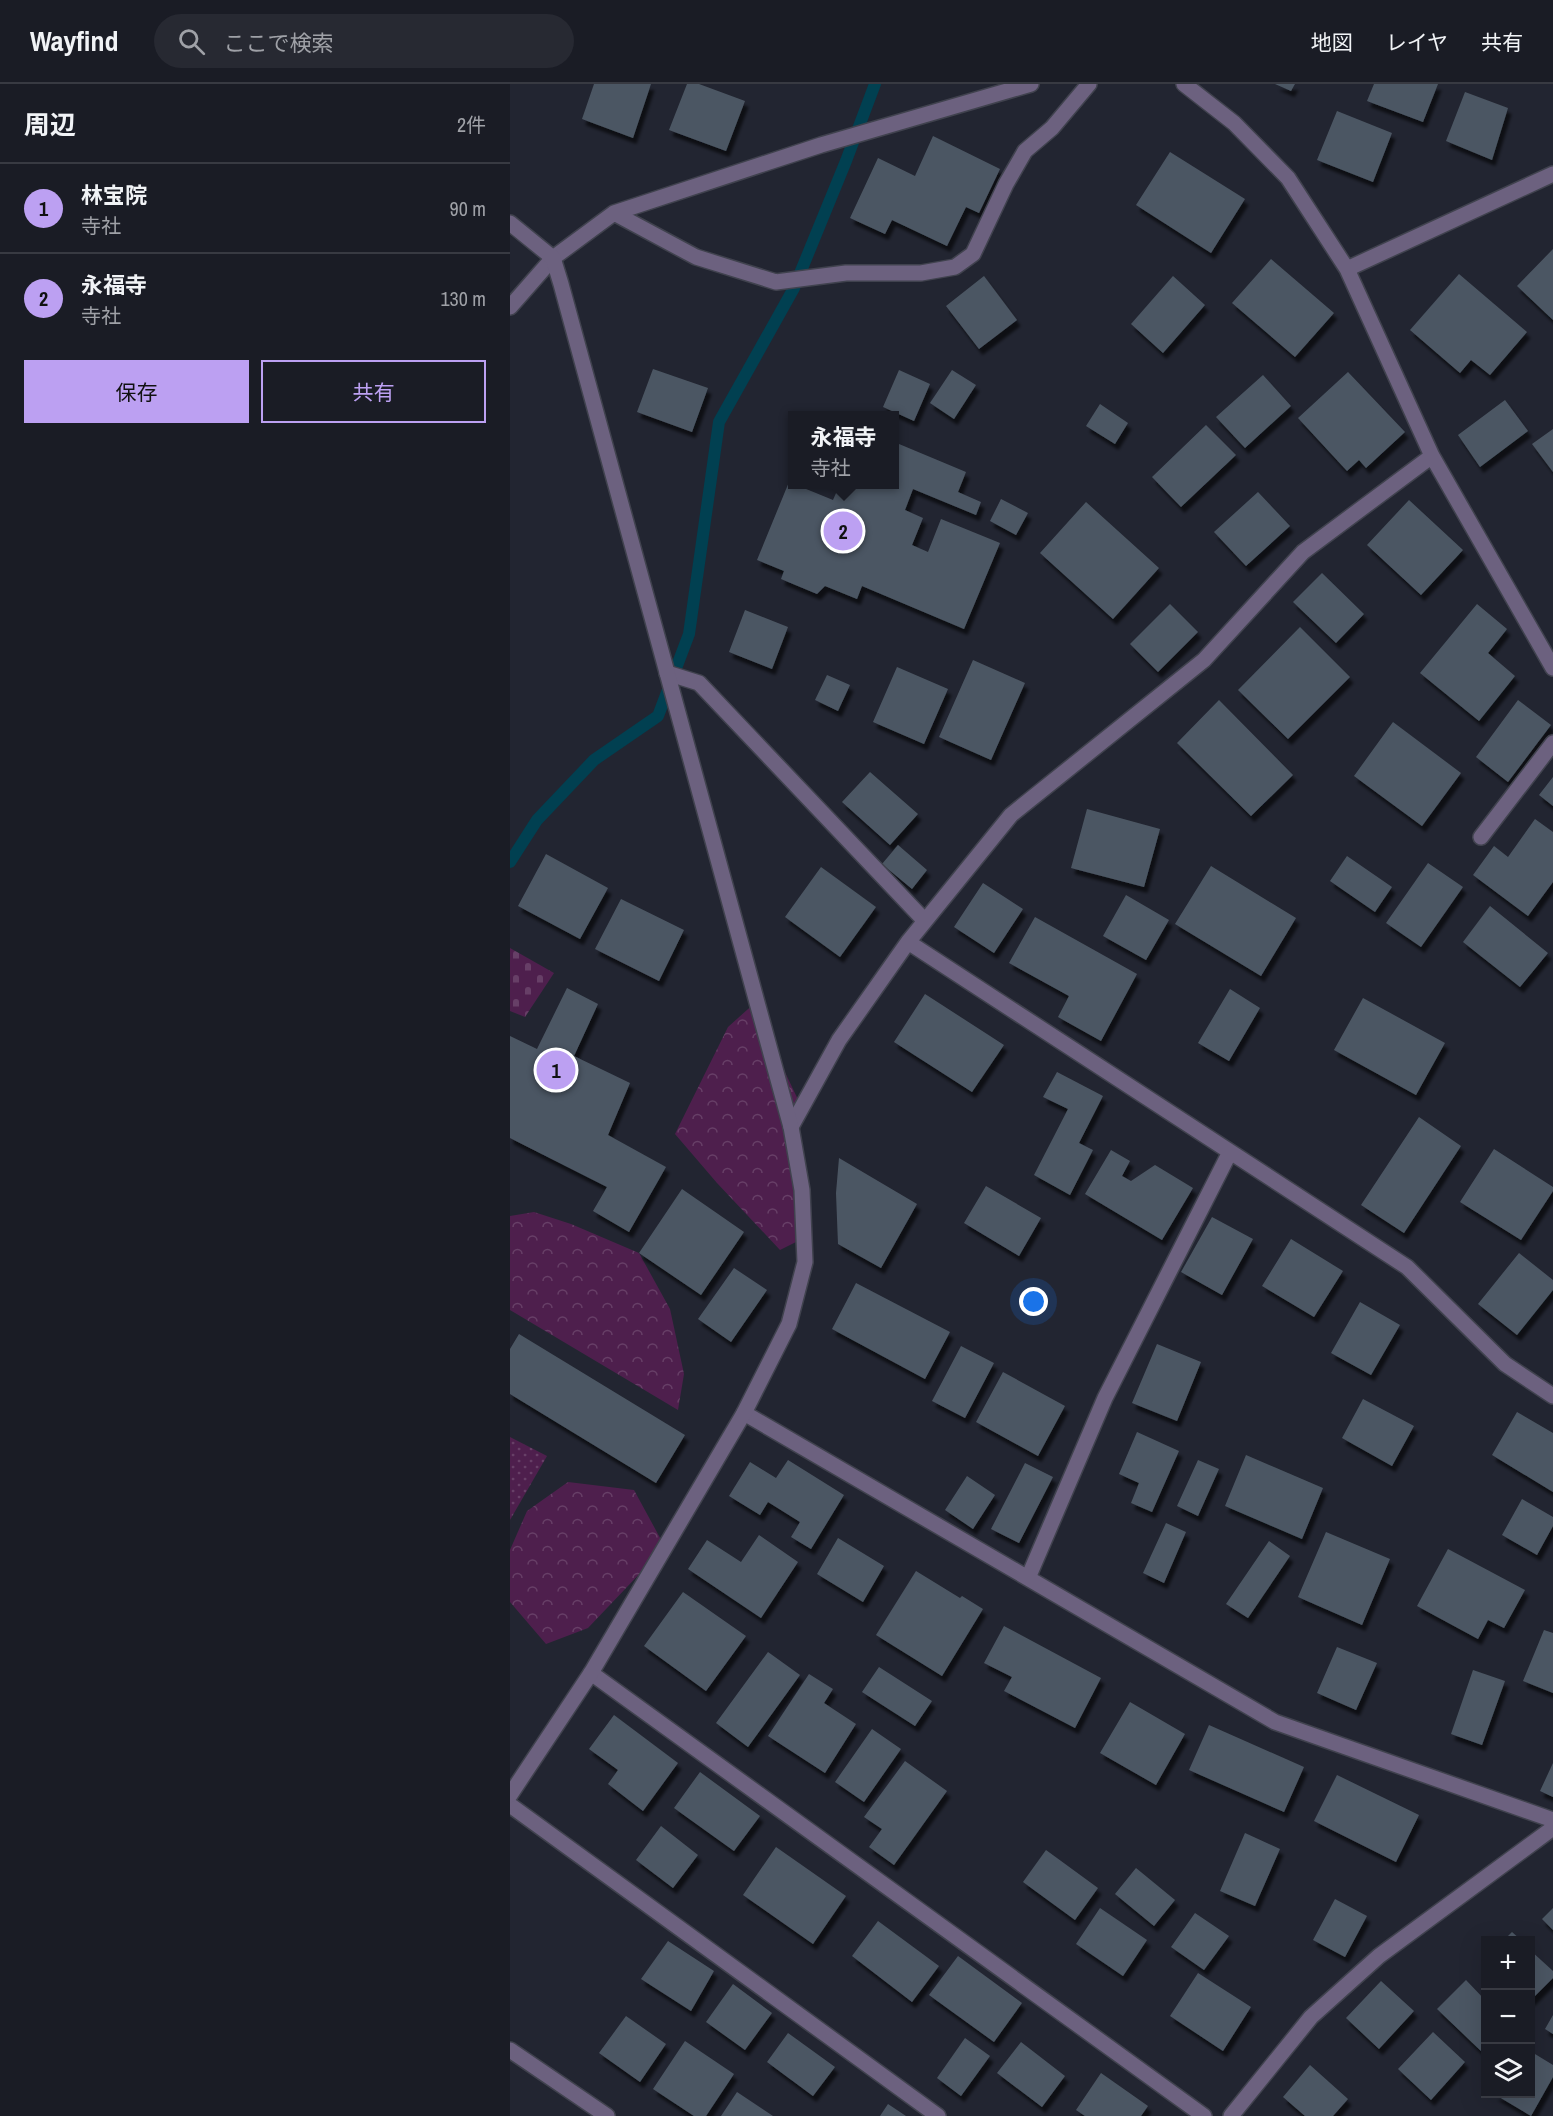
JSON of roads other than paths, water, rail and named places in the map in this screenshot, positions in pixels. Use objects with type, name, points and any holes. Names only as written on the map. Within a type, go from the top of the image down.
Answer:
[{"type":"street","points":[[510,308],[554,258],[614,213],[821,145],[1031,84]]},
{"type":"street","points":[[614,213],[696,257],[776,282],[846,273],[921,273],[955,267],[973,254],[1006,184],[1025,151],[1052,128],[1089,84]]},
{"type":"street","points":[[1184,84],[1234,123],[1288,178],[1347,269],[1432,456],[1553,668]]},
{"type":"street","points":[[1347,269],[1553,174]]},
{"type":"street","points":[[510,223],[554,258],[791,1127],[802,1191],[805,1262],[789,1324],[744,1413],[591,1673],[510,1795]]},
{"type":"street","points":[[791,1127],[839,1040],[908,942],[1011,815],[1204,660],[1303,552],[1432,456]]},
{"type":"street","points":[[667,673],[699,683],[925,921]]},
{"type":"street","points":[[1481,837],[1553,743]]},
{"type":"street","points":[[908,942],[1407,1267],[1505,1364],[1553,1396]]},
{"type":"street","points":[[1028,1578],[1105,1398],[1230,1152]]},
{"type":"street","points":[[744,1413],[1275,1722],[1553,1820]]},
{"type":"street","points":[[591,1673],[1204,2116]]},
{"type":"street","points":[[510,1805],[938,2116]]},
{"type":"street","points":[[1230,2116],[1311,2017],[1379,1956],[1553,1828]]},
{"type":"street","points":[[510,2050],[607,2116]]},
{"type":"waterway","points":[[510,862],[537,820],[594,760],[658,716],[689,634],[719,422],[794,288],[875,84]]},
{"type":"place","name":"永福寺","points":[[843,531]]},
{"type":"place","name":"林宝院","points":[[556,1070]]}]
